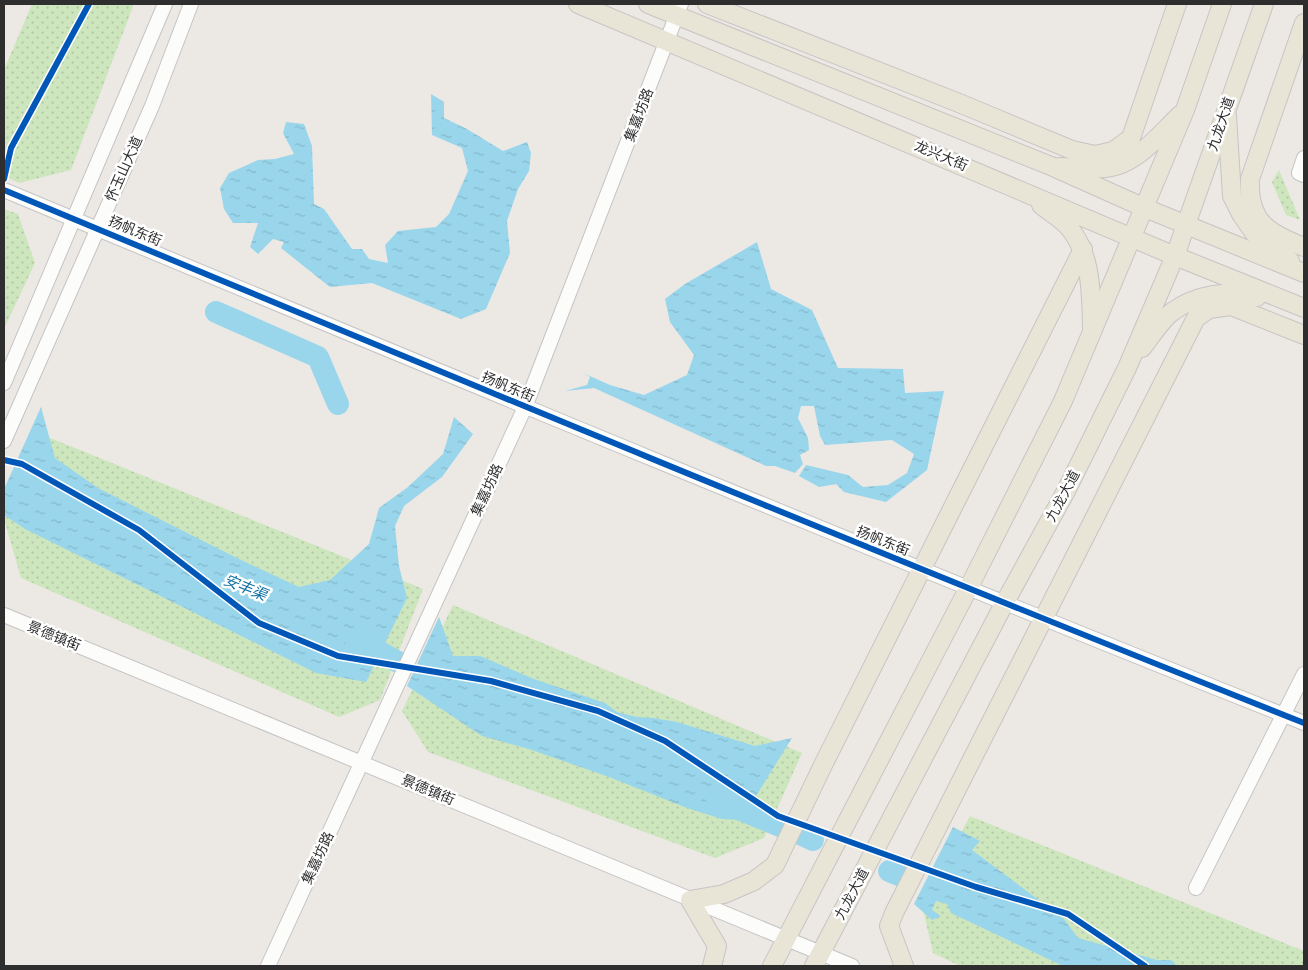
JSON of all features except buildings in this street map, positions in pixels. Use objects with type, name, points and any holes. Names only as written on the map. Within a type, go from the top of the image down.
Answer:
[{"type":"main road","name":"龙兴大街","points":[[578,4],[1175,256],[1302,307]]},
{"type":"main road","points":[[648,4],[679,10],[1051,166],[1185,225],[1304,273]]},
{"type":"main road","points":[[707,4],[933,92],[1072,150],[1118,157],[1138,155],[1185,110]]},
{"type":"main road","points":[[1051,166],[1107,168],[1118,157],[1131,138],[1177,4]]},
{"type":"main road","points":[[772,966],[968,589],[1063,401],[1185,110],[1222,4]]},
{"type":"main road","name":"九龙大道","points":[[817,960],[1004,604],[1066,491],[1127,368],[1175,256],[1264,4]]},
{"type":"main road","points":[[1304,23],[1250,179],[1250,193],[1254,212],[1266,228],[1283,239],[1304,248]]},
{"type":"main road","points":[[1226,110],[1232,196],[1241,214],[1255,234],[1304,273]]},
{"type":"main road","points":[[1025,192],[1070,228],[1083,249],[1091,287],[1092,334]]},
{"type":"main road","points":[[712,966],[717,946],[690,900],[724,894],[754,881],[775,865],[824,763],[1083,249]]},
{"type":"main road","points":[[1127,368],[1170,312],[1199,297],[1240,293],[1302,307]]},
{"type":"main road","points":[[905,966],[889,926],[894,913],[1196,318],[1208,309],[1231,306],[1304,336]]},
{"type":"street","name":"怀玉山大道","points":[[4,383],[165,4]]},
{"type":"street","name":"怀玉山大道","points":[[4,441],[152,106],[191,4]]},
{"type":"street","name":"集嘉坊路","points":[[268,966],[363,763],[525,407],[679,10]]},
{"type":"street","points":[[1304,158],[1299,173],[1304,175]]},
{"type":"street","name":"扬帆东街","points":[[4,190],[1043,620],[1304,723]]},
{"type":"street","name":"景德镇街","points":[[4,615],[786,940],[817,960],[852,966]]},
{"type":"street","points":[[1196,888],[1304,674]]},
{"type":"green space","points":[[32,4],[134,4],[71,170],[19,183],[4,176],[4,70]]},
{"type":"green space","points":[[1279,170],[1300,220],[1286,215],[1272,182]]},
{"type":"green space","points":[[4,209],[18,214],[35,263],[4,329]]},
{"type":"green space","points":[[38,433],[423,589],[380,700],[339,717],[21,578],[4,519],[4,513]]},
{"type":"green space","points":[[453,605],[802,753],[764,838],[715,858],[428,752],[402,711]]},
{"type":"green space","points":[[970,816],[1304,951],[1304,966],[960,966],[933,953],[922,905]]},
{"type":"water","points":[[431,94],[444,102],[444,118],[467,129],[503,151],[527,142],[531,153],[529,171],[518,189],[507,221],[510,253],[486,309],[461,319],[372,283],[330,287],[281,248],[284,242],[273,239],[258,254],[250,247],[258,223],[233,223],[224,209],[220,188],[229,173],[258,160],[275,159],[294,154],[283,133],[286,122],[304,124],[312,146],[314,204],[324,209],[352,249],[362,249],[369,259],[388,263],[385,245],[398,231],[436,227],[449,214],[468,171],[462,148],[432,135]]},
{"type":"water","points":[[757,242],[771,289],[812,310],[838,368],[903,369],[905,393],[944,391],[927,470],[886,502],[844,492],[836,484],[819,487],[799,476],[806,465],[848,475],[863,487],[888,485],[907,473],[914,454],[892,440],[825,445],[820,436],[814,406],[801,406],[798,418],[808,438],[809,450],[800,455],[803,464],[795,473],[775,466],[766,466],[594,388],[565,391],[587,385],[590,377],[583,373],[610,385],[644,395],[687,375],[694,355],[670,322],[665,299],[685,284]]},
{"type":"water","points":[[41,407],[55,458],[98,488],[299,587],[330,580],[369,544],[379,508],[408,487],[443,454],[454,417],[473,434],[442,477],[404,506],[395,526],[399,566],[407,598],[366,682],[316,673],[25,529],[4,515],[4,489]]},
{"type":"water","points":[[439,617],[453,656],[480,656],[534,679],[605,703],[617,712],[637,717],[677,722],[755,746],[792,738],[741,820],[722,819],[687,808],[609,777],[529,749],[482,736],[407,686]]},
{"type":"water","points":[[953,827],[980,841],[972,850],[1064,919],[1078,938],[1157,960],[1171,960],[1177,966],[1063,966],[951,913],[947,904],[936,901],[932,910],[941,916],[932,920],[914,904]]},
{"type":"waterway","points":[[216,312],[318,357],[338,404]]},
{"type":"waterway","name":"安丰渠","points":[[355,638],[398,662]]},
{"type":"waterway","points":[[717,800],[785,828]]},
{"type":"waterway","points":[[798,833],[813,840]]},
{"type":"waterway","points":[[889,871],[904,877]]},
{"type":"cycle path","points":[[4,179],[11,148],[89,4]]},
{"type":"cycle path","points":[[4,190],[815,526],[1304,723]]},
{"type":"cycle path","points":[[4,460],[22,464],[139,530],[259,623],[338,656],[491,681],[598,711],[665,741],[778,816],[976,887],[1068,914],[1145,966]]}]
